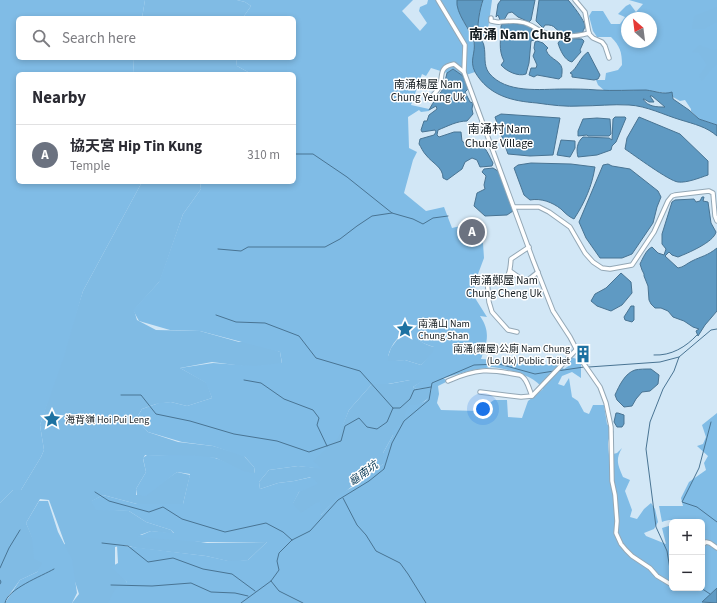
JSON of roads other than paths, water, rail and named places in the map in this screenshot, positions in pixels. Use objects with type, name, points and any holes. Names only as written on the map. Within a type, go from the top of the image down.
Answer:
[{"type":"street","points":[[438,0],[465,45],[464,72],[553,311],[570,337],[584,364],[600,386],[609,413],[612,481],[617,516],[616,533],[621,544],[626,550],[650,568],[657,576],[669,583]]},
{"type":"street","points":[[575,0],[585,12],[589,33],[593,38],[602,42],[609,58]]},
{"type":"street","points":[[491,18],[490,21],[499,23],[509,21],[522,22],[553,35],[566,36],[589,33]]},
{"type":"street","points":[[431,98],[439,88],[440,78],[448,65],[454,64],[464,72]]},
{"type":"street","points":[[514,207],[539,207],[549,212],[570,228],[585,253],[593,262],[602,268],[610,269],[632,265],[654,232],[668,201],[676,195],[708,191],[713,193],[715,216],[717,221]]},
{"type":"street","points":[[517,332],[508,330],[492,312],[489,302],[487,279],[497,283],[504,281],[510,271],[511,259],[529,247]]},
{"type":"street","points":[[510,271],[524,281],[528,280],[538,272]]},
{"type":"street","points":[[480,392],[521,397],[532,396],[576,350]]},
{"type":"street","points":[[448,381],[478,370],[496,370],[523,376],[532,396]]},
{"type":"street","points":[[705,543],[710,543],[717,548]]},
{"type":"waterway","points":[[296,154],[313,154],[347,177],[392,213],[413,219],[423,224],[433,218],[448,216]]},
{"type":"waterway","points":[[218,249],[241,251],[248,247],[325,247],[340,239],[372,216],[392,213]]},
{"type":"waterway","points":[[216,315],[236,322],[265,323],[299,336],[316,358],[360,371],[393,408]]},
{"type":"waterway","points":[[669,563],[667,551],[656,527],[646,449],[650,422],[663,389],[674,371],[679,357],[711,330],[717,329]]},
{"type":"waterway","points":[[654,355],[666,354],[678,350],[697,335]]},
{"type":"waterway","name":"龜南坑","points":[[589,367],[660,362],[679,357]]},
{"type":"waterway","name":"龜南坑","points":[[241,603],[271,581],[279,570],[277,561],[279,553],[292,540],[310,531],[338,500],[369,481],[384,469],[392,443],[404,421],[429,400],[432,383],[474,365],[499,364],[535,374],[554,371]]},
{"type":"waterway","name":"龜南坑","points":[[557,371],[584,367]]},
{"type":"waterway","points":[[244,380],[261,383],[284,399],[313,410],[319,418],[317,425],[327,446]]},
{"type":"waterway","points":[[121,395],[141,395],[156,414],[190,421],[234,434],[277,441],[309,452],[341,441],[345,426],[359,418],[367,427],[377,429],[387,422],[393,408],[400,408],[410,399],[414,390],[431,387]]},
{"type":"waterway","points":[[711,422],[699,468],[682,502],[697,507],[717,522]]},
{"type":"waterway","points":[[95,492],[109,501],[149,512],[163,507],[182,519],[225,532],[266,523],[283,532],[292,540]]},
{"type":"waterway","points":[[343,498],[357,525],[366,535],[376,551],[400,563],[426,603]]},
{"type":"waterway","points":[[0,568],[9,548],[20,530]]},
{"type":"waterway","points":[[102,543],[128,546],[148,562],[173,558],[203,569],[232,574],[255,591]]},
{"type":"waterway","points":[[5,603],[7,598],[18,588],[54,569]]},
{"type":"waterway","points":[[0,580],[0,584]]},
{"type":"waterway","points":[[271,581],[279,591],[303,603]]},
{"type":"waterway","points":[[111,585],[152,586],[191,583],[211,592],[235,593],[248,596]]},
{"type":"waterway","points":[[705,591],[710,594]]},
{"type":"place","name":"協天宮 Hip Tin Kung","points":[[472,232]]},
{"type":"place","name":"南涌山 Nam Chung Shan","points":[[405,329]]},
{"type":"place","name":"南涌(羅屋)公廁 Nam Chung (Lo Uk) Public Toilet","points":[[583,354]]},
{"type":"place","name":"海背嶺 Hoi Pui Leng","points":[[52,419]]},
{"type":"district","name":"南涌 Nam Chung","points":[[520,34]]},
{"type":"district","name":"南涌楊屋 Nam Chung Yeung Uk","points":[[428,90]]},
{"type":"district","name":"南涌村 Nam Chung Village","points":[[499,136]]},
{"type":"district","name":"南涌鄭屋 Nam Chung Cheng Uk","points":[[504,286]]}]
